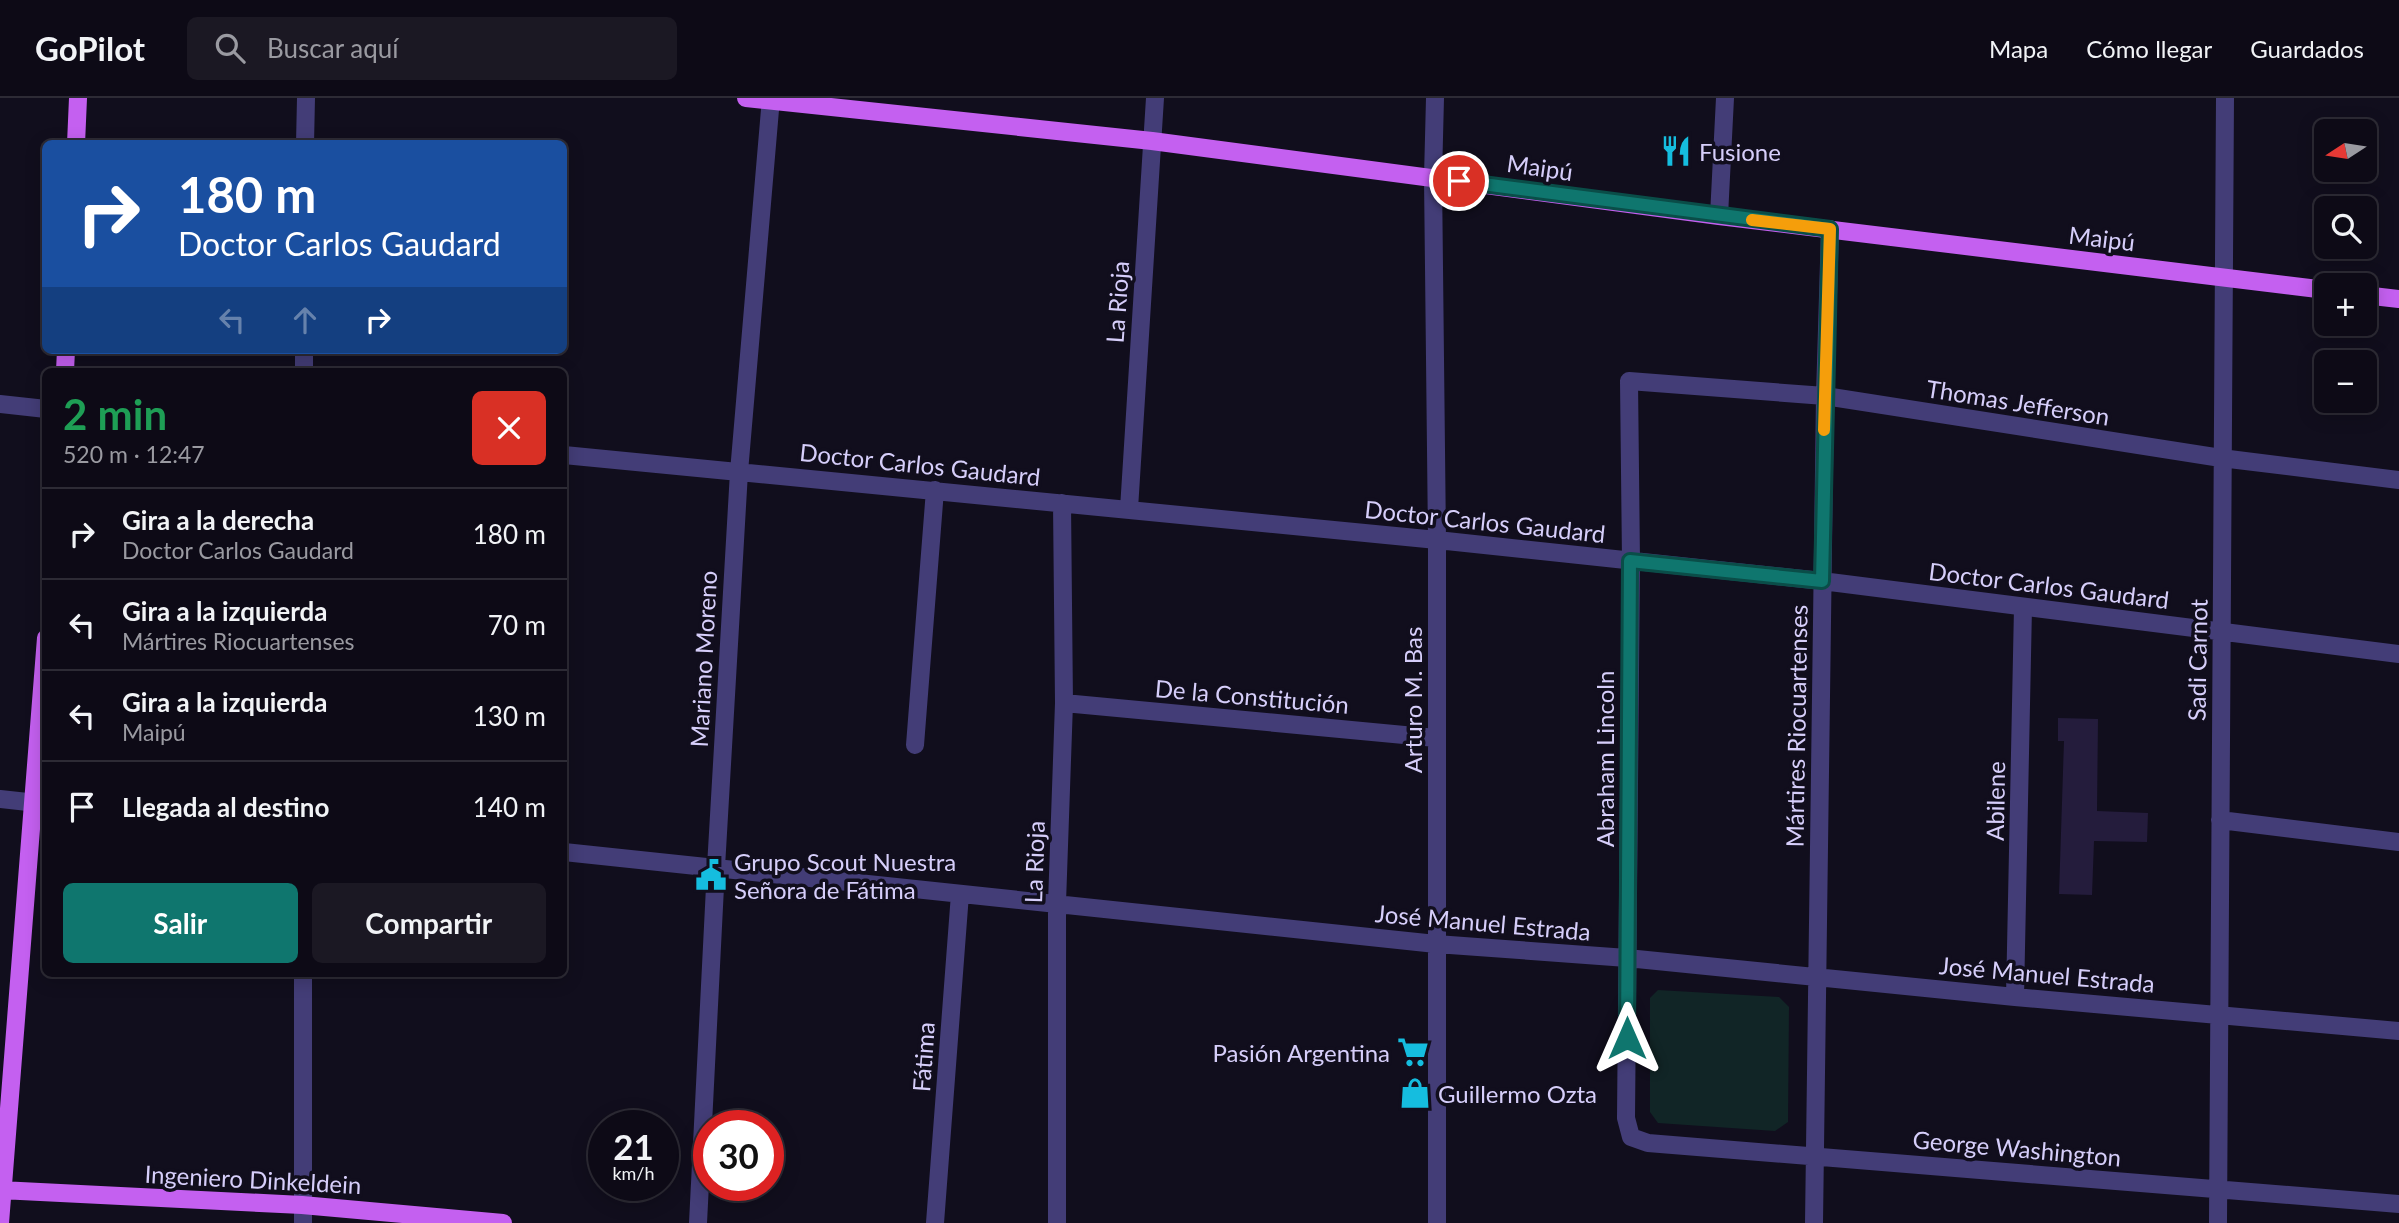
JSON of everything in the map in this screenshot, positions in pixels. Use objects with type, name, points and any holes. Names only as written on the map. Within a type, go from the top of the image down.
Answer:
[{"type":"main road","points":[[76,140],[78,98]]},
{"type":"main road","name":"Maipú","points":[[746,98],[1152,141],[1719,216],[2314,289]]},
{"type":"main road","points":[[2377,296],[2399,299]]},
{"type":"main road","points":[[1,1223],[39,803],[42,732]]},
{"type":"main road","name":"Ingeniero Dinkeldein","points":[[2,1190],[302,1205],[503,1223]]},
{"type":"street","points":[[305,140],[306,98]]},
{"type":"street","name":"La Rioja","points":[[1129,509],[1155,98]]},
{"type":"street","name":"Arturo M. Bas","points":[[1435,98],[1433,177],[1437,540],[1437,1223]]},
{"type":"street","points":[[1719,216],[1725,98]]},
{"type":"street","name":"Sadi Carnot","points":[[2218,1223],[2225,98]]},
{"type":"street","name":"Mariano Moreno","points":[[698,1223],[739,472],[771,100]]},
{"type":"street","name":"Mártires Riocuartenses","points":[[1814,1223],[1822,581],[1830,229]]},
{"type":"street","name":"Thomas Jefferson","points":[[1629,381],[1825,397],[2221,458],[2399,480]]},
{"type":"street","name":"Abraham Lincoln","points":[[1629,381],[1626,1118],[1632,1137]]},
{"type":"street","points":[[0,404],[42,409]]},
{"type":"street","name":"Doctor Carlos Gaudard","points":[[567,455],[1129,509],[1822,581],[2399,654]]},
{"type":"street","points":[[915,746],[935,490]]},
{"type":"street","name":"La Rioja","points":[[1057,1223],[1057,903],[1064,703],[1062,503]]},
{"type":"street","name":"Abilene","points":[[2015,997],[2023,607]]},
{"type":"street","name":"De la Constitución","points":[[1064,703],[1436,738]]},
{"type":"street","points":[[0,799],[39,803]]},
{"type":"street","points":[[2220,820],[2399,842]]},
{"type":"street","name":"José Manuel Estrada","points":[[567,852],[1436,944],[1627,958],[2015,997],[2399,1031]]},
{"type":"street","name":"Fátima","points":[[935,1223],[960,894]]},
{"type":"street","points":[[303,977],[303,1223]]},
{"type":"street","name":"George Washington","points":[[1632,1137],[1648,1143],[2399,1204]]},
{"type":"green space","points":[[1658,990],[1779,997],[1789,1007],[1788,1122],[1775,1131],[1658,1123],[1650,1112],[1650,998]]},
{"type":"building","points":[[2058,718],[2098,719],[2097,811],[2148,813],[2147,842],[2094,841],[2092,895],[2059,894],[2064,741],[2058,741]]},
{"type":"slow traffic","points":[[1752,220],[1830,229],[1824,430]]},
{"type":"place","name":"Fusione","points":[[1676,151]]},
{"type":"place","name":"Grupo Scout Nuestra Señora de Fátima","points":[[711,875]]},
{"type":"place","name":"Pasión Argentina","points":[[1413,1052]]},
{"type":"place","name":"Guillermo Ozta","points":[[1415,1093]]},
{"type":"route","points":[[1459,181],[1830,229],[1822,581],[1630,561],[1627,1038]]}]
